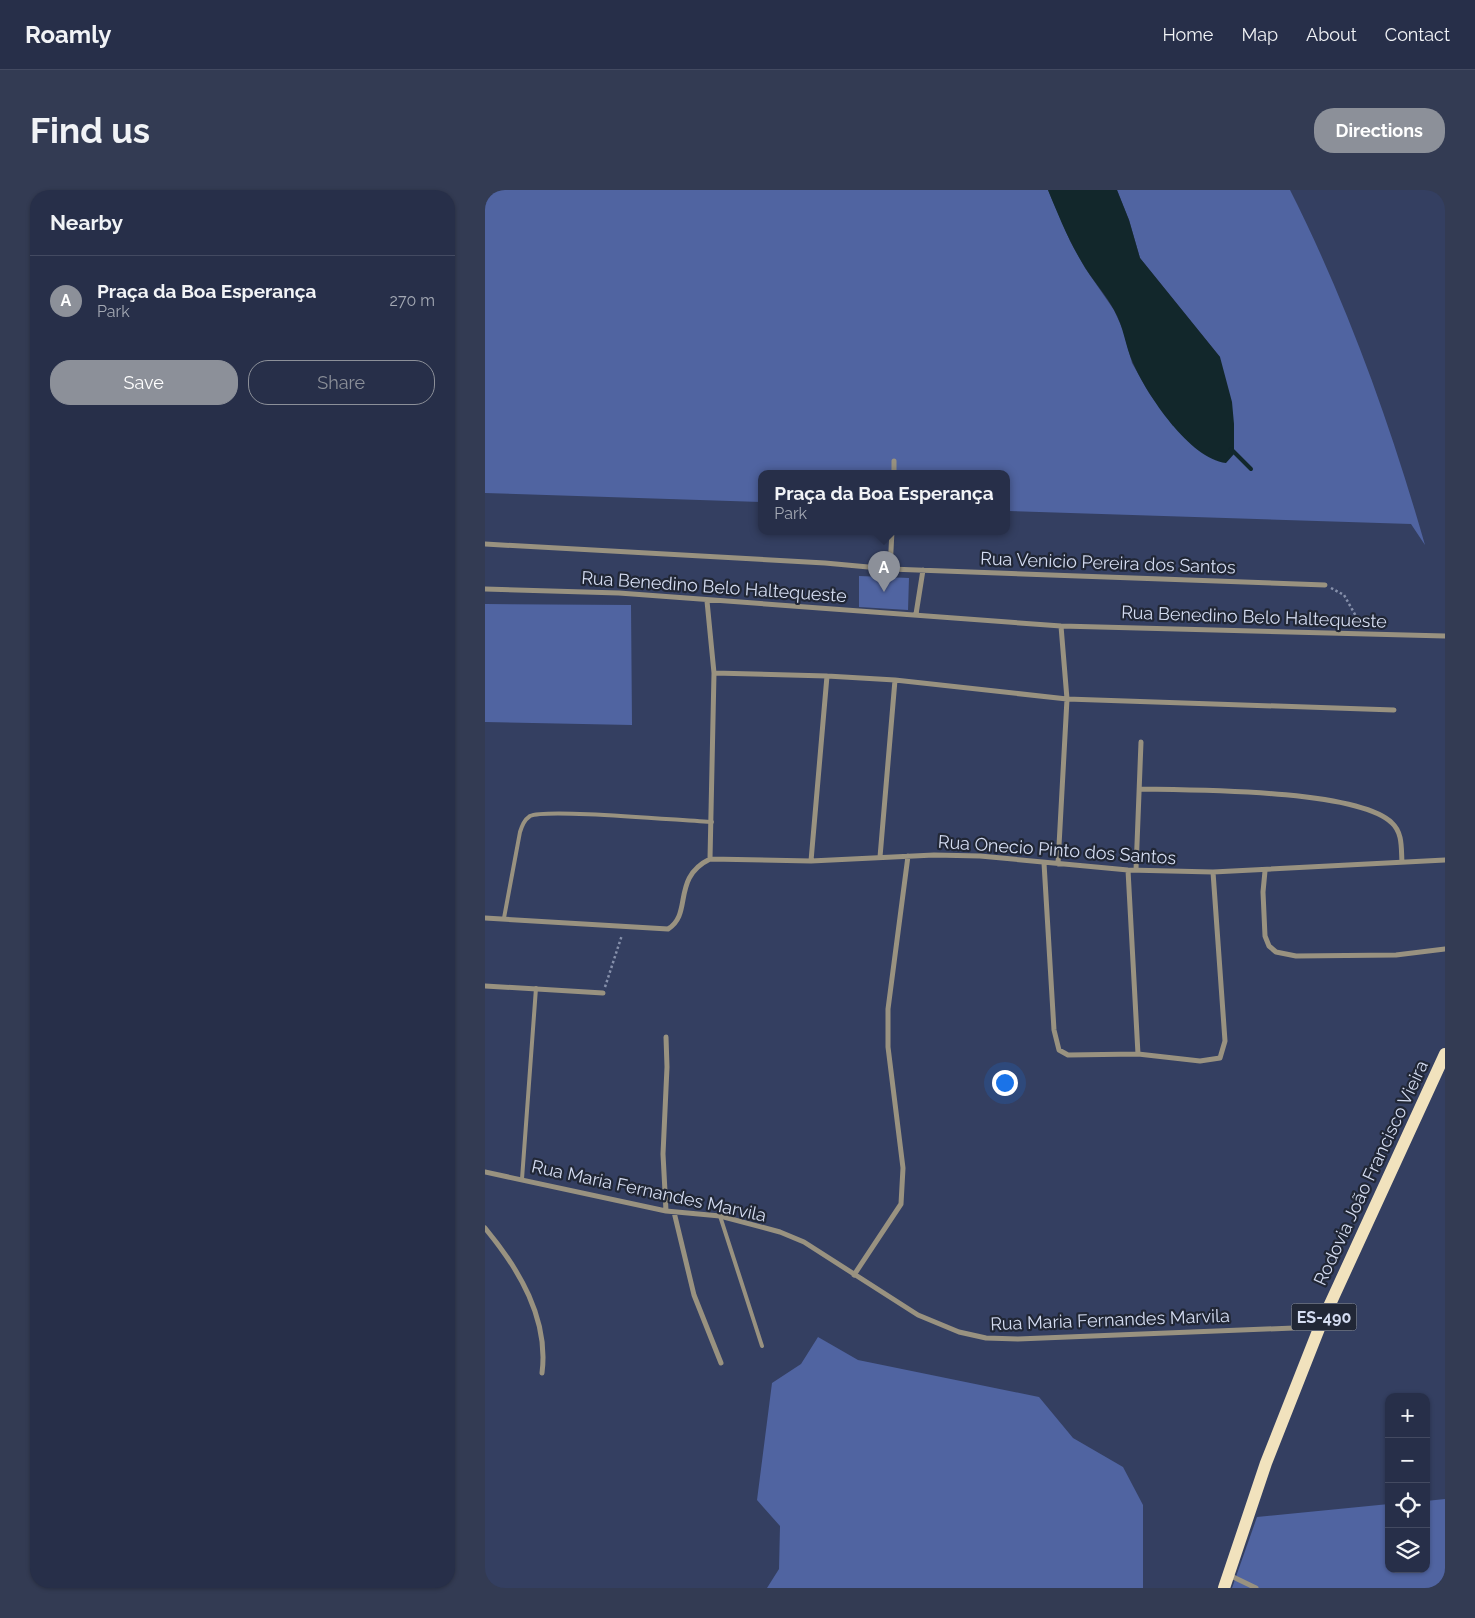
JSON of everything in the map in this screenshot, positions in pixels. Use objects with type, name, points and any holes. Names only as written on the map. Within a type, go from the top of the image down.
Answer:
[{"type":"main road","name":"Rodovia João Francisco Vieira","points":[[1224,1588],[1266,1463],[1320,1326],[1445,1054]]},
{"type":"street","points":[[894,461],[894,470]]},
{"type":"street","points":[[890,569],[892,535]]},
{"type":"street","name":"Rua Venicio Pereira dos Santos","points":[[485,544],[825,563],[890,569],[1325,585]]},
{"type":"street","points":[[916,614],[923,570]]},
{"type":"street","name":"Rua Benedino Belo Haltequeste","points":[[485,589],[586,591],[1061,626],[1445,636]]},
{"type":"street","points":[[485,918],[625,926],[658,930],[668,929],[675,924],[679,917],[681,900],[691,872],[699,864],[710,859],[714,673],[707,601]]},
{"type":"street","points":[[1058,864],[1067,699],[1061,626]]},
{"type":"street","points":[[714,673],[895,680],[1067,699],[1394,710]]},
{"type":"street","points":[[811,861],[827,676]]},
{"type":"street","points":[[880,857],[895,680]]},
{"type":"street","points":[[1136,870],[1141,742]]},
{"type":"street","points":[[1140,789],[1263,793],[1310,798],[1358,807],[1392,822],[1400,838],[1402,862]]},
{"type":"street","points":[[855,1275],[894,1217],[901,1204],[903,1189],[903,1168],[888,1047],[888,1008],[908,856]]},
{"type":"street","name":"Rua Onecio Pinto dos Santos","points":[[710,859],[811,861],[908,856],[980,856],[1128,870],[1213,872],[1265,871],[1445,860]]},
{"type":"street","points":[[1044,863],[1054,1030],[1059,1050],[1068,1055],[1138,1054],[1200,1061],[1220,1058],[1225,1041],[1213,872]]},
{"type":"street","points":[[1128,870],[1138,1054]]},
{"type":"street","points":[[1265,871],[1263,892],[1265,936],[1269,946],[1276,952],[1295,956],[1396,955],[1445,949]]},
{"type":"street","points":[[485,986],[603,993]]},
{"type":"street","points":[[666,1037],[667,1067],[663,1154],[666,1211]]},
{"type":"street","name":"Rua Maria Fernandes Marvila","points":[[485,1172],[666,1211],[720,1216],[780,1232],[804,1242],[918,1315],[959,1332],[986,1338],[1018,1339],[1320,1326]]},
{"type":"street","points":[[674,1212],[694,1295],[721,1363]]},
{"type":"street","points":[[485,1228],[513,1268],[536,1314],[543,1343],[541,1373]]},
{"type":"street","points":[[1228,1574],[1256,1588]]},
{"type":"lane","points":[[504,918],[519,832],[524,822],[530,816],[554,814],[712,822]]},
{"type":"lane","points":[[523,1179],[536,988]]},
{"type":"lane","points":[[720,1216],[762,1346]]},
{"type":"path","points":[[1325,585],[1344,595],[1358,616],[1364,634]]},
{"type":"path","points":[[603,993],[625,926]]},
{"type":"shaded area","points":[[485,190],[1048,190],[1070,241],[1085,268],[1114,310],[1123,330],[1132,363],[1149,393],[1173,426],[1220,357],[1140,258],[1129,220],[1117,190],[1290,190],[1330,276],[1366,364],[1397,454],[1425,545],[1411,524],[1010,511],[1010,470],[758,470],[758,502],[485,493]]},
{"type":"shaded area","points":[[1048,190],[1117,190],[1129,220],[1140,258],[1220,357],[1232,402],[1234,424],[1234,454],[1226,463],[1212,459],[1184,438],[1171,424],[1148,392],[1130,357],[1117,316],[1108,299],[1075,250]]},
{"type":"shaded area","points":[[859,576],[909,578],[908,610],[859,607]]},
{"type":"shaded area","points":[[485,604],[631,605],[632,725],[485,722]]},
{"type":"shaded area","points":[[818,1337],[858,1360],[1039,1397],[1073,1438],[1123,1467],[1143,1505],[1143,1588],[767,1588],[779,1569],[780,1526],[757,1500],[772,1383],[801,1364]]},
{"type":"shaded area","points":[[1445,1499],[1445,1588],[1232,1588],[1257,1517],[1385,1504],[1385,1573],[1430,1573],[1430,1501]]},
{"type":"waterway","points":[[1231,449],[1251,469]]},
{"type":"place","name":"Praça da Boa Esperança","points":[[884,592]]}]
